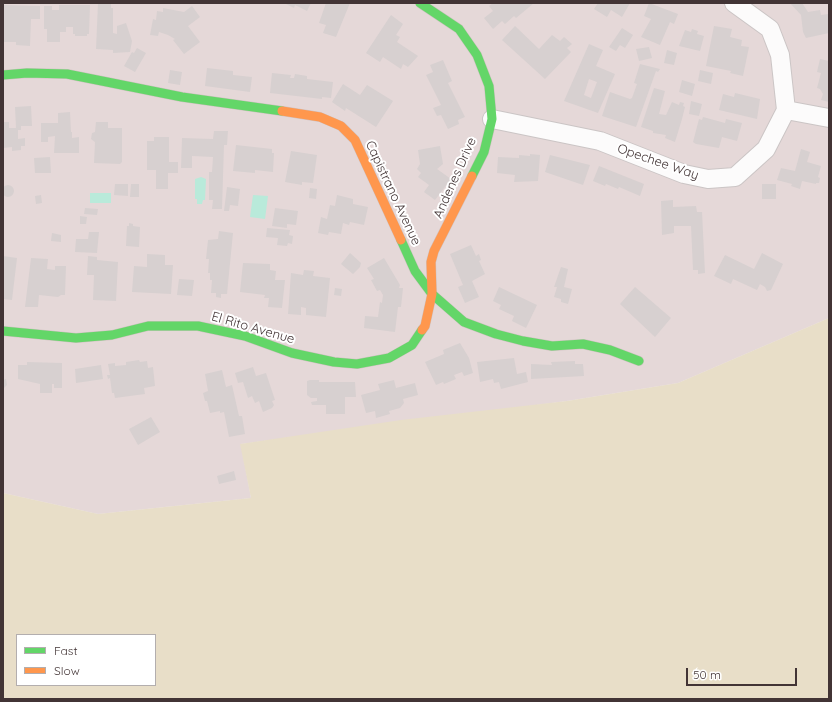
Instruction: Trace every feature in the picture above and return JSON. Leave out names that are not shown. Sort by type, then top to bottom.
[{"type":"street","name":"Andenes Drive","points":[[420,3],[459,29],[477,55],[489,86],[492,119],[484,152],[434,251],[431,262],[432,294]]},
{"type":"street","points":[[734,3],[770,29],[780,55],[786,110],[829,118]]},
{"type":"street","name":"Capistrano Avenue","points":[[3,75],[26,73],[67,74],[182,97],[276,109],[320,117],[341,126],[355,140],[415,271],[432,294],[464,322],[496,334],[552,346],[582,344],[610,350],[638,361]]},
{"type":"street","name":"Opechee Way","points":[[492,119],[600,141],[684,174],[708,179],[722,179],[735,177],[766,150],[786,110]]},
{"type":"street","name":"El Rito Avenue","points":[[3,331],[76,338],[112,335],[148,326],[198,326],[245,336],[299,354],[334,362],[357,364],[389,358],[412,345],[426,326],[432,294]]},
{"type":"shaded area","points":[[3,3],[829,3],[829,318],[678,383],[567,401],[241,444],[251,498],[98,514],[3,493]]},
{"type":"shaded area","points":[[201,177],[206,179],[205,200],[203,200],[202,204],[197,204],[197,199],[195,199],[195,179]]},
{"type":"shaded area","points":[[90,193],[111,193],[111,203],[90,203]]},
{"type":"shaded area","points":[[253,195],[268,196],[265,219],[250,217]]},
{"type":"shaded area","points":[[829,318],[829,699],[3,699],[3,493],[98,514],[251,498],[240,444],[401,420],[567,401],[678,383]]},
{"type":"building","points":[[98,3],[111,4],[111,8],[113,8],[113,33],[117,34],[117,26],[126,23],[132,41],[130,52],[113,53],[113,50],[96,49]]},
{"type":"building","points":[[284,3],[311,3],[307,11],[295,5],[294,8]]},
{"type":"building","points":[[326,3],[350,3],[336,37],[323,33],[326,25],[319,23]]},
{"type":"building","points":[[493,3],[534,3],[516,18],[514,16],[505,24],[502,21],[493,29],[484,18],[493,11],[489,6]]},
{"type":"building","points":[[598,3],[630,3],[622,17],[611,10],[607,17],[594,9]]},
{"type":"building","points":[[649,3],[678,14],[674,24],[670,22],[660,45],[641,37],[651,19],[644,16]]},
{"type":"building","points":[[790,3],[802,3],[808,12],[820,10],[821,15],[829,14],[829,33],[806,38],[803,32],[801,15]]},
{"type":"building","points":[[3,5],[40,6],[40,19],[31,19],[30,46],[16,45],[16,42],[3,42]]},
{"type":"building","points":[[59,5],[90,5],[89,34],[87,34],[87,36],[75,36],[75,34],[73,34],[73,27],[66,27],[66,32],[60,32],[60,42],[47,42],[47,29],[44,29],[44,6],[52,6],[52,10],[59,10]]},
{"type":"building","points":[[192,6],[200,17],[188,26],[200,42],[184,54],[173,40],[175,39],[168,35],[159,32],[158,36],[150,35],[153,19],[156,20],[157,11],[163,12],[163,8],[184,12]]},
{"type":"building","points":[[391,15],[403,24],[396,35],[400,37],[397,42],[418,56],[408,67],[403,64],[401,69],[383,57],[380,62],[366,53]]},
{"type":"building","points":[[515,26],[539,49],[552,35],[560,41],[564,37],[572,44],[567,48],[571,52],[545,79],[502,40]]},
{"type":"building","points":[[714,26],[732,29],[730,37],[742,40],[741,46],[749,47],[743,76],[730,73],[731,71],[706,66]]},
{"type":"building","points":[[622,28],[633,35],[625,48],[620,45],[616,51],[609,47]]},
{"type":"building","points":[[692,29],[698,31],[697,34],[704,36],[700,51],[679,46],[685,30],[691,32]]},
{"type":"building","points":[[589,44],[603,50],[596,66],[615,74],[598,113],[564,101]],"holes":[[[589,79],[597,82],[591,98],[584,95]]]},
{"type":"building","points":[[649,47],[652,58],[639,61],[636,49]]},
{"type":"building","points":[[137,48],[146,53],[135,72],[124,66],[132,52],[134,53]]},
{"type":"building","points":[[667,50],[677,53],[674,65],[664,63]]},
{"type":"building","points":[[820,59],[829,61],[829,102],[821,100],[823,94],[820,89],[817,88],[821,73],[817,72]]},
{"type":"building","points":[[443,60],[452,81],[448,83],[465,117],[458,120],[459,124],[448,129],[441,115],[437,116],[433,108],[441,105],[426,75],[433,72],[430,65]]},
{"type":"building","points":[[640,64],[660,69],[658,72],[656,71],[636,127],[602,116],[610,92],[630,99],[632,98],[637,84],[634,83]]},
{"type":"building","points":[[207,68],[233,71],[233,75],[252,77],[250,92],[205,86]]},
{"type":"building","points":[[170,70],[182,72],[180,85],[168,83]]},
{"type":"building","points":[[700,70],[713,73],[711,84],[698,81]]},
{"type":"building","points":[[272,73],[291,75],[290,78],[294,78],[295,74],[307,76],[307,79],[333,82],[331,98],[322,97],[322,99],[270,93]]},
{"type":"building","points":[[682,80],[695,84],[692,96],[679,92]]},
{"type":"building","points":[[343,84],[360,95],[367,85],[393,101],[376,127],[346,108],[345,111],[332,102]]},
{"type":"building","points":[[654,88],[665,91],[659,114],[666,115],[672,102],[679,105],[680,102],[684,103],[683,106],[685,107],[675,142],[665,138],[666,135],[653,133],[653,131],[641,127]]},
{"type":"building","points":[[735,93],[760,99],[757,119],[719,110],[723,94],[734,97]]},
{"type":"building","points":[[691,101],[702,104],[699,116],[689,114]]},
{"type":"building","points":[[31,106],[32,126],[21,126],[21,130],[18,130],[18,139],[25,138],[25,146],[21,146],[21,150],[12,151],[12,147],[3,148],[3,122],[9,122],[9,128],[16,128],[15,107]]},
{"type":"building","points":[[70,112],[72,138],[79,137],[79,153],[54,153],[55,136],[48,137],[48,142],[41,142],[41,123],[58,123],[58,113]]},
{"type":"building","points":[[703,117],[725,123],[726,119],[742,123],[737,141],[722,137],[719,148],[696,144],[693,142],[699,119],[702,120]]},
{"type":"building","points":[[96,122],[108,122],[108,128],[122,128],[122,162],[120,164],[94,163],[95,142],[91,139],[92,133],[95,132]]},
{"type":"building","points":[[214,131],[228,131],[227,145],[224,145],[222,209],[212,209],[213,200],[209,200],[209,172],[212,172],[213,157],[192,156],[192,168],[181,168],[182,138],[213,139]]},
{"type":"building","points":[[154,137],[169,137],[169,162],[178,162],[178,173],[168,173],[168,189],[156,189],[156,170],[147,170],[147,141],[154,141]]},
{"type":"building","points":[[236,145],[272,149],[272,153],[274,153],[273,172],[255,170],[255,173],[233,171]]},
{"type":"building","points":[[440,146],[443,164],[437,169],[451,179],[435,200],[424,192],[429,185],[418,177],[421,173],[417,169],[420,164],[418,150]]},
{"type":"building","points":[[801,149],[810,152],[807,162],[821,166],[818,177],[820,178],[819,183],[816,184],[802,181],[800,189],[791,186],[792,184],[777,180],[781,168],[795,171]]},
{"type":"building","points":[[291,151],[317,155],[313,183],[302,182],[302,185],[285,182]]},
{"type":"building","points":[[530,154],[540,155],[538,181],[514,182],[515,175],[497,173],[498,157],[519,158],[519,155],[530,156]]},
{"type":"building","points":[[550,155],[590,165],[583,185],[545,172]]},
{"type":"building","points":[[50,157],[51,173],[35,173],[34,158]]},
{"type":"building","points":[[599,166],[644,184],[640,196],[619,187],[618,189],[606,184],[605,186],[593,181]]},
{"type":"building","points":[[115,184],[128,184],[128,196],[114,195]]},
{"type":"building","points":[[131,184],[139,184],[139,197],[130,197]]},
{"type":"building","points":[[762,184],[776,184],[776,199],[762,199]]},
{"type":"building","points":[[6,185],[10,185],[14,191],[10,197],[6,197],[2,193],[2,189]]},
{"type":"building","points":[[227,187],[240,189],[238,206],[230,205],[229,211],[224,211]]},
{"type":"building","points":[[310,188],[317,189],[316,199],[309,198]]},
{"type":"building","points":[[41,195],[42,203],[36,204],[35,196]]},
{"type":"building","points":[[337,195],[353,199],[353,204],[368,207],[364,225],[350,222],[349,225],[343,223],[341,234],[329,232],[328,235],[318,233],[321,217],[327,219],[330,205],[335,206]]},
{"type":"building","points":[[673,200],[673,207],[696,206],[697,212],[702,212],[705,273],[698,274],[698,270],[693,270],[691,226],[674,226],[674,233],[662,235],[661,201]]},
{"type":"building","points":[[85,208],[98,209],[97,215],[84,214]]},
{"type":"building","points":[[275,208],[298,211],[296,225],[287,224],[287,228],[272,226]]},
{"type":"building","points":[[80,216],[87,217],[86,224],[80,224]]},
{"type":"building","points":[[129,223],[133,224],[133,226],[140,227],[139,247],[126,246],[127,226],[129,226]]},
{"type":"building","points":[[267,228],[290,230],[289,235],[293,236],[292,244],[288,243],[287,246],[277,245],[278,238],[266,237]]},
{"type":"building","points":[[219,231],[233,233],[227,294],[221,294],[221,298],[216,297],[216,293],[211,293],[212,280],[210,280],[210,273],[208,273],[209,259],[206,259],[208,240],[218,239]]},
{"type":"building","points":[[89,232],[99,232],[97,253],[75,252],[76,239],[88,239]]},
{"type":"building","points":[[52,233],[61,235],[61,242],[51,241]]},
{"type":"building","points":[[471,245],[476,256],[479,254],[481,260],[479,261],[485,274],[472,281],[479,297],[465,303],[458,287],[463,285],[450,254]]},
{"type":"building","points":[[350,253],[361,263],[360,267],[353,274],[341,264]]},
{"type":"building","points":[[762,253],[783,264],[771,290],[767,291],[765,287],[760,284],[757,290],[733,279],[731,284],[714,276],[725,255],[754,269]]},
{"type":"building","points":[[147,254],[165,255],[165,265],[173,265],[171,294],[132,292],[134,266],[147,267]]},
{"type":"building","points":[[3,256],[17,258],[12,300],[3,299]]},
{"type":"building","points":[[88,256],[97,257],[97,260],[118,262],[116,301],[93,300],[94,275],[87,275]]},
{"type":"building","points":[[31,258],[48,259],[47,269],[55,270],[55,266],[66,266],[65,295],[58,297],[39,295],[38,307],[25,307]]},
{"type":"building","points":[[384,258],[400,285],[399,288],[403,288],[401,307],[398,307],[395,332],[364,328],[365,316],[378,317],[380,302],[382,303],[383,295],[380,290],[377,291],[371,280],[374,279],[367,268]]},
{"type":"building","points":[[243,263],[270,264],[270,270],[276,271],[275,280],[285,280],[282,308],[268,307],[269,298],[264,298],[265,295],[240,292]]},
{"type":"building","points":[[561,267],[568,269],[564,287],[572,289],[568,304],[561,302],[561,299],[554,297],[557,287],[554,287]]},
{"type":"building","points":[[304,270],[314,271],[313,276],[330,278],[326,317],[306,315],[306,308],[301,307],[301,315],[288,314],[291,273],[303,275]]},
{"type":"building","points":[[179,279],[194,280],[192,296],[177,295]]},
{"type":"building","points":[[499,287],[537,305],[526,328],[512,321],[514,316],[499,309],[501,305],[493,301]]},
{"type":"building","points":[[635,287],[671,318],[655,337],[620,304]]},
{"type":"building","points":[[335,288],[342,289],[341,296],[334,295]]},
{"type":"building","points":[[460,343],[469,358],[473,373],[464,376],[462,372],[454,375],[456,379],[444,384],[443,382],[436,385],[425,362],[444,354],[443,350]]},
{"type":"building","points":[[514,358],[517,374],[526,372],[528,382],[501,389],[499,382],[494,383],[493,379],[480,382],[477,362]]},
{"type":"building","points":[[139,360],[140,362],[147,361],[148,368],[153,367],[155,386],[144,388],[145,394],[115,398],[114,393],[112,393],[110,378],[108,379],[107,375],[110,375],[108,364],[115,363],[115,366],[126,365],[126,362]]},
{"type":"building","points":[[575,361],[575,364],[583,364],[584,376],[531,379],[531,364],[552,365],[551,362]]},
{"type":"building","points":[[27,362],[62,363],[62,388],[54,388],[54,384],[52,384],[52,393],[40,393],[40,384],[18,379],[18,365],[27,365]]},
{"type":"building","points":[[101,365],[103,379],[76,383],[75,369]]},
{"type":"building","points":[[253,367],[256,376],[266,373],[275,400],[272,401],[274,405],[272,408],[263,412],[259,401],[255,403],[252,396],[248,398],[243,382],[238,383],[235,373]]},
{"type":"building","points":[[222,370],[226,387],[232,385],[239,416],[242,416],[245,434],[229,437],[224,412],[220,413],[220,411],[210,413],[207,401],[205,401],[203,393],[208,391],[205,374]]},
{"type":"building","points":[[6,379],[7,385],[3,389],[3,380]]},
{"type":"building","points":[[319,380],[319,382],[355,382],[356,397],[345,397],[345,414],[326,414],[326,405],[312,405],[311,402],[317,401],[317,398],[311,398],[307,395],[307,381]]},
{"type":"building","points":[[394,380],[396,388],[415,383],[418,395],[403,399],[404,403],[400,408],[389,411],[390,414],[376,418],[375,411],[366,413],[361,395],[380,390],[378,384]]},
{"type":"building","points":[[151,417],[160,432],[138,445],[129,429]]},
{"type":"building","points":[[234,471],[236,480],[219,484],[217,476]]},
{"type":"traffic: fast","points":[[420,3],[459,29],[477,55],[489,86],[492,119],[484,152],[472,176]]},
{"type":"traffic: fast","points":[[3,75],[27,73],[67,74],[182,97],[282,111]]},
{"type":"traffic: fast","points":[[401,240],[415,271],[432,294],[464,322],[496,334],[523,341],[552,346],[583,344],[610,350],[639,361]]},
{"type":"traffic: fast","points":[[3,331],[76,338],[112,335],[148,326],[198,326],[245,336],[292,353],[334,362],[357,364],[389,358],[412,345],[422,330]]},
{"type":"traffic: slow","points":[[282,111],[320,117],[341,126],[355,140],[401,240]]},
{"type":"traffic: slow","points":[[422,330],[425,326],[432,294],[431,262],[434,251],[472,176]]}]
